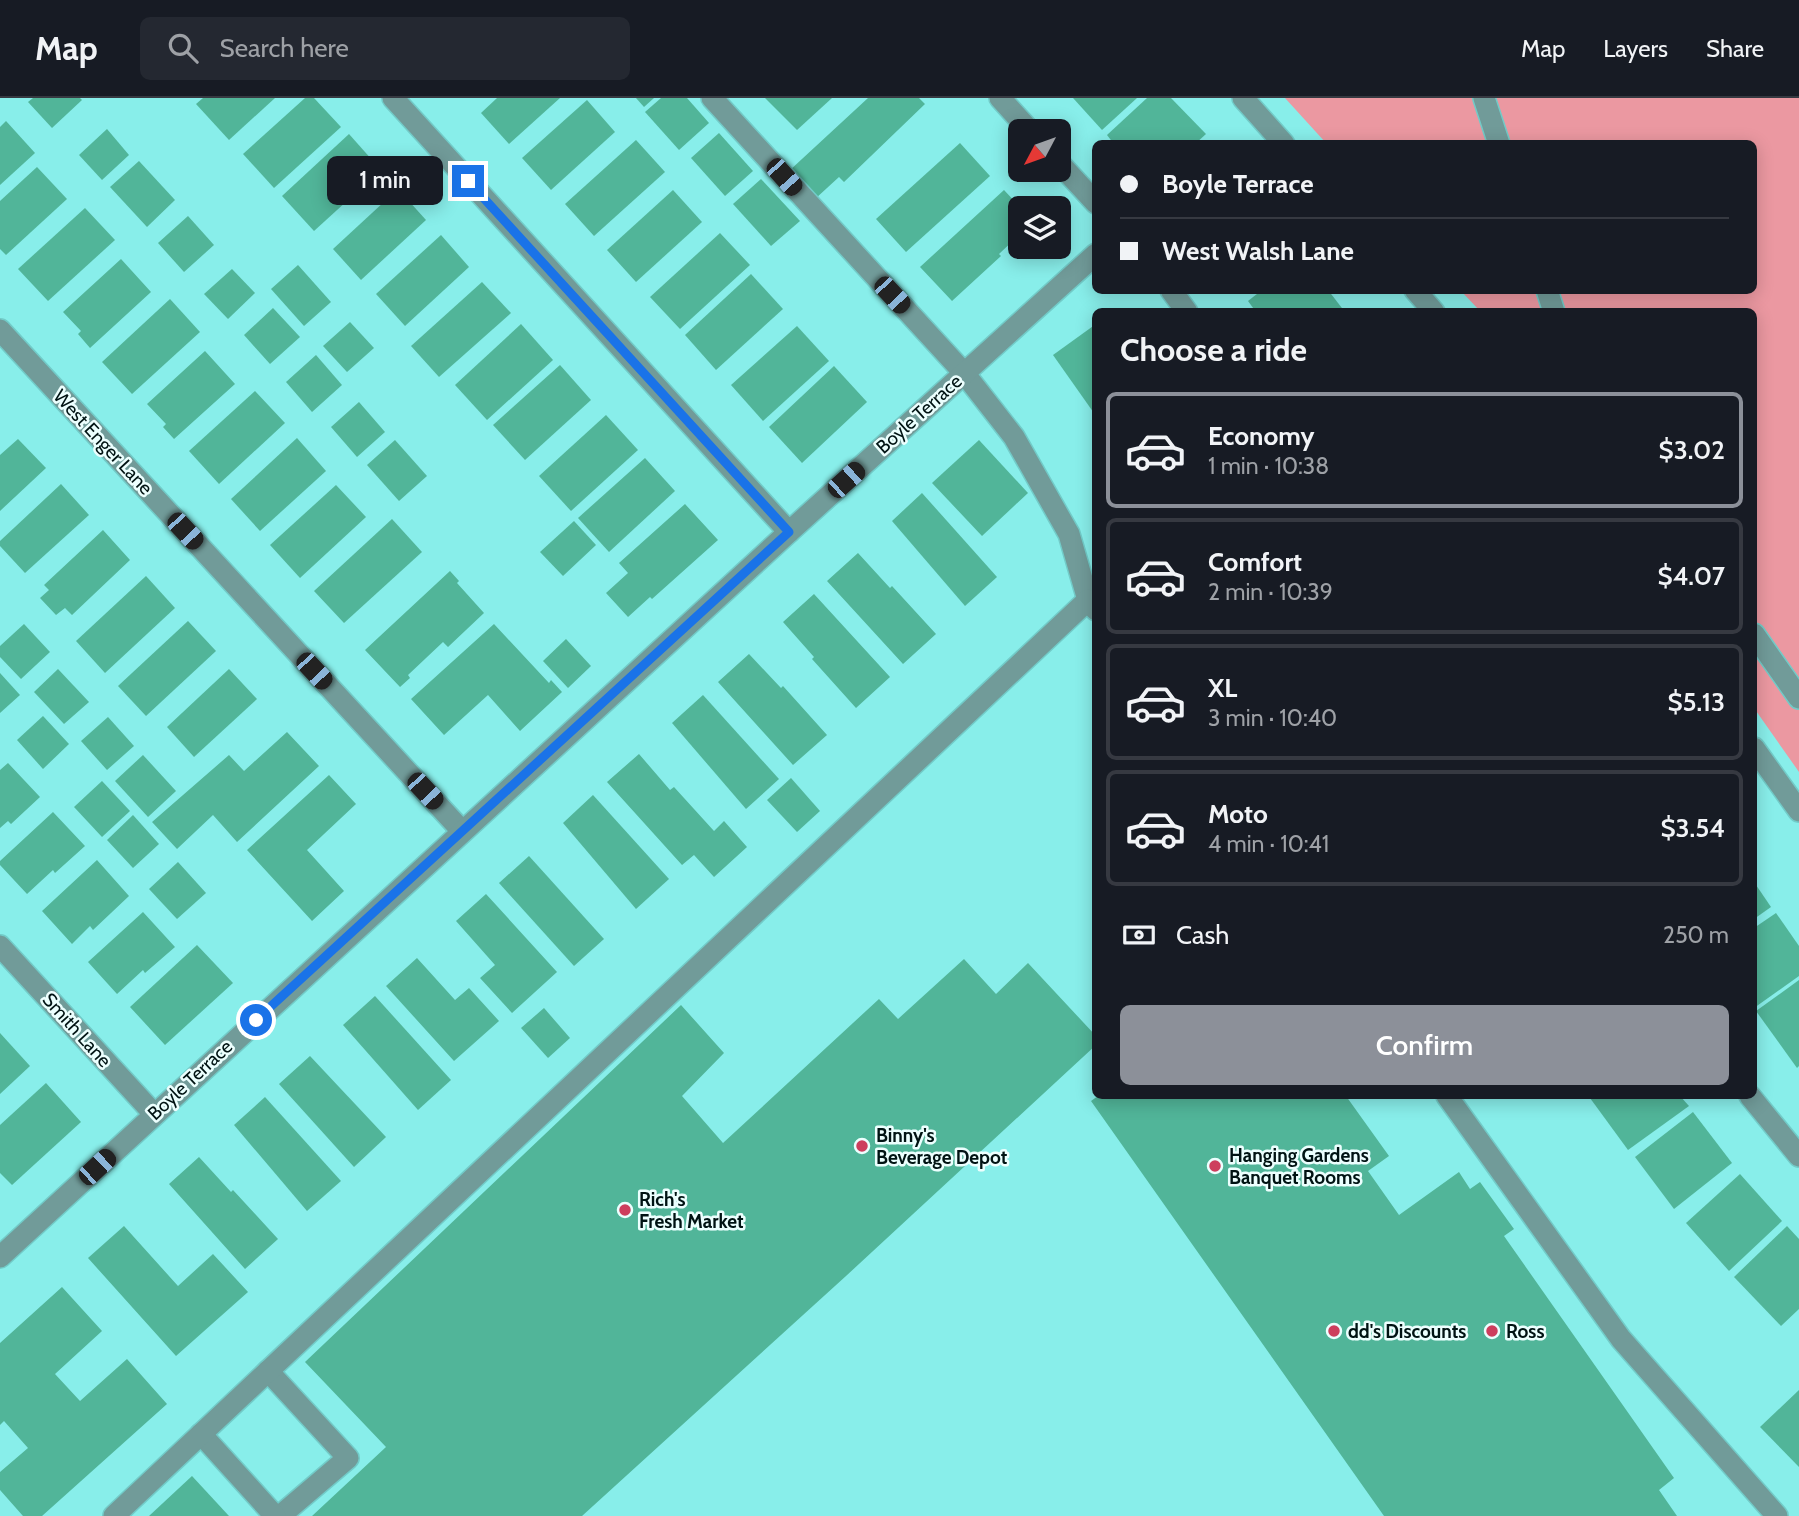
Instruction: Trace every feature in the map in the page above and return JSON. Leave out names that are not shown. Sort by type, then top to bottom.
[{"type":"street","points":[[393,98],[789,532]]},
{"type":"street","points":[[114,1516],[1092,605],[1069,534],[1014,437],[964,373],[712,98]]},
{"type":"street","points":[[1000,98],[1019,119]]},
{"type":"street","points":[[1243,98],[1280,140]]},
{"type":"street","points":[[1484,98],[1498,140]]},
{"type":"street","points":[[1071,176],[1092,199]]},
{"type":"street","name":"Boyle Terrace","points":[[1,1255],[461,831],[1092,258]]},
{"type":"street","points":[[1418,294],[1431,308]]},
{"type":"street","name":"West Enger Lane","points":[[0,330],[461,831]]},
{"type":"street","points":[[1757,638],[1799,698]]},
{"type":"street","points":[[1757,752],[1799,811]]},
{"type":"street","name":"Smith Lane","points":[[0,946],[153,1114]]},
{"type":"street","points":[[1449,1099],[1621,1339],[1777,1516]]},
{"type":"street","points":[[1752,1099],[1799,1156]]},
{"type":"street","points":[[268,1371],[348,1458],[280,1516]]},
{"type":"street","points":[[201,1434],[275,1516]]},
{"type":"shaded area","points":[[1285,98],[1799,98],[1799,772],[1757,712],[1757,308],[1477,308],[1464,294],[1757,294],[1757,140],[1323,140]]},
{"type":"building","points":[[33,98],[82,100],[52,128],[28,102]]},
{"type":"building","points":[[203,98],[275,98],[229,140],[196,104]]},
{"type":"building","points":[[305,98],[314,98],[341,127],[274,188],[243,154]]},
{"type":"building","points":[[497,98],[560,98],[509,144],[481,113]]},
{"type":"building","points":[[636,98],[654,98],[644,107]]},
{"type":"building","points":[[661,98],[687,98],[709,123],[679,150],[645,112]]},
{"type":"building","points":[[765,98],[832,98],[797,130]]},
{"type":"building","points":[[868,98],[919,98],[925,104],[844,182],[839,177],[815,199],[789,171]]},
{"type":"building","points":[[1073,98],[1137,98],[1102,130]]},
{"type":"building","points":[[1147,98],[1171,98],[1206,134],[1199,140],[1111,140],[1107,135]]},
{"type":"building","points":[[587,100],[615,132],[551,190],[522,158]]},
{"type":"building","points":[[6,121],[35,153],[0,185],[0,127]]},
{"type":"building","points":[[107,129],[129,155],[102,180],[79,155]]},
{"type":"building","points":[[719,133],[753,171],[725,196],[691,158]]},
{"type":"building","points":[[349,134],[381,170],[314,231],[282,196]]},
{"type":"building","points":[[636,140],[665,172],[594,236],[565,204]]},
{"type":"building","points":[[960,143],[990,176],[906,252],[876,219]]},
{"type":"building","points":[[139,161],[175,200],[147,227],[110,187]]},
{"type":"building","points":[[37,167],[67,199],[6,255],[0,249],[0,201]]},
{"type":"building","points":[[761,179],[800,221],[771,246],[733,204]]},
{"type":"building","points":[[398,189],[426,220],[361,280],[333,249]]},
{"type":"building","points":[[673,190],[702,222],[636,282],[607,250]]},
{"type":"building","points":[[1004,190],[1010,196],[1008,245],[999,254],[1001,256],[952,301],[920,267]]},
{"type":"building","points":[[85,208],[115,240],[48,301],[18,269]]},
{"type":"building","points":[[188,216],[214,245],[184,272],[158,243]]},
{"type":"building","points":[[720,233],[750,265],[680,329],[650,297]]},
{"type":"building","points":[[441,235],[469,267],[405,326],[376,294]]},
{"type":"building","points":[[121,259],[151,292],[90,348],[78,334],[81,331],[63,312]]},
{"type":"building","points":[[298,265],[331,302],[304,326],[271,289]]},
{"type":"building","points":[[232,269],[255,293],[228,319],[204,294]]},
{"type":"building","points":[[751,274],[783,309],[716,370],[685,335]]},
{"type":"building","points":[[482,282],[511,313],[439,377],[411,346]]},
{"type":"building","points":[[1257,294],[1331,294],[1342,308],[1253,308],[1248,301]]},
{"type":"building","points":[[170,299],[200,332],[132,394],[102,362]]},
{"type":"building","points":[[273,308],[300,337],[270,364],[244,335]]},
{"type":"building","points":[[350,322],[374,348],[347,372],[323,346]]},
{"type":"building","points":[[521,324],[553,360],[487,420],[455,385]]},
{"type":"building","points":[[797,326],[829,361],[763,421],[731,385]]},
{"type":"building","points":[[1092,327],[1092,410],[1053,355]]},
{"type":"building","points":[[205,351],[235,384],[174,439],[163,427],[166,424],[147,404]]},
{"type":"building","points":[[316,355],[342,385],[312,412],[286,382]]},
{"type":"building","points":[[560,365],[591,400],[525,460],[493,425]]},
{"type":"building","points":[[834,366],[867,402],[802,463],[769,427]]},
{"type":"building","points":[[255,391],[285,423],[219,484],[189,451]]},
{"type":"building","points":[[359,402],[385,432],[357,457],[331,427]]},
{"type":"building","points":[[606,415],[638,450],[571,511],[539,476]]},
{"type":"building","points":[[297,438],[326,471],[260,531],[231,499]]},
{"type":"building","points":[[18,439],[46,468],[0,511],[0,455]]},
{"type":"building","points":[[395,440],[427,476],[399,501],[367,465]]},
{"type":"building","points":[[979,440],[1028,493],[982,536],[932,483]]},
{"type":"building","points":[[645,458],[675,491],[609,552],[578,518]]},
{"type":"building","points":[[61,484],[89,515],[25,573],[0,546],[0,541]]},
{"type":"building","points":[[336,485],[366,517],[300,578],[270,545]]},
{"type":"building","points":[[922,493],[997,577],[965,606],[892,521]]},
{"type":"building","points":[[685,504],[718,540],[628,617],[606,593],[628,573],[619,563]]},
{"type":"building","points":[[392,519],[422,552],[344,623],[314,591]]},
{"type":"building","points":[[574,521],[596,545],[563,576],[540,552]]},
{"type":"building","points":[[103,530],[130,560],[72,615],[65,608],[56,615],[40,598],[49,590],[44,585]]},
{"type":"building","points":[[858,553],[936,634],[903,664],[827,581]]},
{"type":"building","points":[[450,571],[459,581],[457,583],[484,613],[448,647],[443,642],[408,675],[410,678],[400,687],[365,650]]},
{"type":"building","points":[[146,576],[175,608],[105,673],[76,641]]},
{"type":"building","points":[[814,594],[890,677],[856,708],[783,622]]},
{"type":"building","points":[[188,621],[216,651],[146,716],[118,686]]},
{"type":"building","points":[[24,624],[50,652],[21,679],[0,657],[0,646]]},
{"type":"building","points":[[494,624],[549,683],[551,680],[562,692],[520,731],[488,695],[444,735],[411,699]]},
{"type":"building","points":[[566,639],[591,666],[568,688],[543,661]]},
{"type":"building","points":[[749,654],[781,688],[783,686],[827,735],[793,765],[718,682]]},
{"type":"building","points":[[58,669],[89,702],[64,724],[34,692]]},
{"type":"building","points":[[229,669],[257,699],[194,757],[167,727]]},
{"type":"building","points":[[0,673],[20,695],[0,713]]},
{"type":"building","points":[[703,695],[779,779],[746,809],[672,723]]},
{"type":"building","points":[[43,716],[69,744],[43,769],[17,740]]},
{"type":"building","points":[[108,717],[134,746],[107,770],[81,741]]},
{"type":"building","points":[[287,732],[319,766],[237,842],[213,815],[177,849],[152,822],[229,755],[244,771]]},
{"type":"building","points":[[639,754],[670,790],[674,787],[714,831],[724,821],[747,847],[714,877],[694,855],[682,865],[607,782]]},
{"type":"building","points":[[143,755],[176,791],[148,817],[115,781]]},
{"type":"building","points":[[8,763],[40,797],[11,824],[8,821],[0,828],[0,770]]},
{"type":"building","points":[[329,775],[356,804],[307,850],[344,891],[312,921],[247,850]]},
{"type":"building","points":[[791,778],[820,811],[797,832],[767,800]]},
{"type":"building","points":[[102,781],[130,811],[102,837],[74,807]]},
{"type":"building","points":[[593,795],[669,879],[636,909],[563,823]]},
{"type":"building","points":[[53,812],[85,846],[27,894],[0,865],[0,861]]},
{"type":"building","points":[[133,815],[159,844],[133,868],[107,840]]},
{"type":"building","points":[[529,856],[604,939],[574,966],[499,883]]},
{"type":"building","points":[[97,860],[129,896],[93,930],[90,926],[72,944],[42,911]]},
{"type":"building","points":[[178,862],[206,893],[177,919],[149,889]]},
{"type":"building","points":[[1757,886],[1771,907],[1757,917]]},
{"type":"building","points":[[486,894],[557,972],[512,1013],[480,978],[495,965],[456,921]]},
{"type":"building","points":[[143,912],[175,947],[145,973],[143,970],[117,994],[88,962]]},
{"type":"building","points":[[1776,913],[1799,946],[1799,976],[1757,1006],[1757,926]]},
{"type":"building","points":[[197,945],[233,983],[165,1045],[130,1007]]},
{"type":"building","points":[[417,958],[455,1000],[469,988],[499,1021],[454,1061],[386,986]]},
{"type":"building","name":"Rich's Fresh Market","points":[[964,959],[996,994],[1028,963],[1092,1032],[1092,1049],[582,1516],[312,1516],[386,1447],[305,1362],[681,1005],[724,1053],[682,1096],[723,1143],[879,999],[898,1019]]},
{"type":"building","points":[[1799,980],[1797,1068],[1757,1012]]},
{"type":"building","points":[[375,996],[451,1080],[418,1110],[343,1025]]},
{"type":"building","points":[[544,1008],[570,1038],[548,1058],[521,1028]]},
{"type":"building","points":[[0,1033],[30,1066],[0,1094]]},
{"type":"building","points":[[310,1056],[386,1137],[354,1167],[279,1084]]},
{"type":"building","points":[[46,1083],[81,1122],[12,1185],[0,1173],[0,1125]]},
{"type":"building","points":[[265,1097],[341,1181],[307,1211],[234,1125]]},
{"type":"building","points":[[1348,1099],[1389,1156],[1368,1171],[1399,1215],[1459,1172],[1470,1189],[1480,1182],[1514,1229],[1504,1236],[1674,1478],[1659,1490],[1677,1516],[1384,1516],[1091,1101]]},
{"type":"building","points":[[1591,1099],[1683,1099],[1689,1106],[1628,1150]]},
{"type":"building","points":[[1693,1112],[1732,1163],[1674,1209],[1635,1157]]},
{"type":"building","points":[[199,1157],[278,1239],[245,1269],[169,1184]]},
{"type":"building","points":[[1740,1174],[1782,1221],[1729,1271],[1686,1223]]},
{"type":"building","points":[[124,1226],[178,1286],[213,1254],[248,1292],[176,1356],[88,1258]]},
{"type":"building","points":[[1787,1226],[1799,1239],[1799,1309],[1781,1326],[1734,1277]]},
{"type":"building","points":[[62,1287],[102,1331],[55,1374],[80,1401],[127,1359],[167,1404],[42,1516],[23,1516],[0,1490],[0,1472],[28,1448],[4,1421],[0,1425],[0,1343]]},
{"type":"building","points":[[1799,1390],[1799,1467],[1760,1427]]},
{"type":"building","points":[[192,1476],[229,1516],[149,1516]]},
{"type":"place","name":"Binny's Beverage Depot","points":[[862,1146]]},
{"type":"place","name":"Hanging Gardens Banquet Rooms","points":[[1215,1166]]},
{"type":"place","name":"Rich's Fresh Market","points":[[625,1210]]},
{"type":"place","name":"dd's Discounts","points":[[1334,1331]]},
{"type":"place","name":"Ross","points":[[1492,1331]]},
{"type":"route","points":[[256,1020],[789,532],[468,181]]}]
